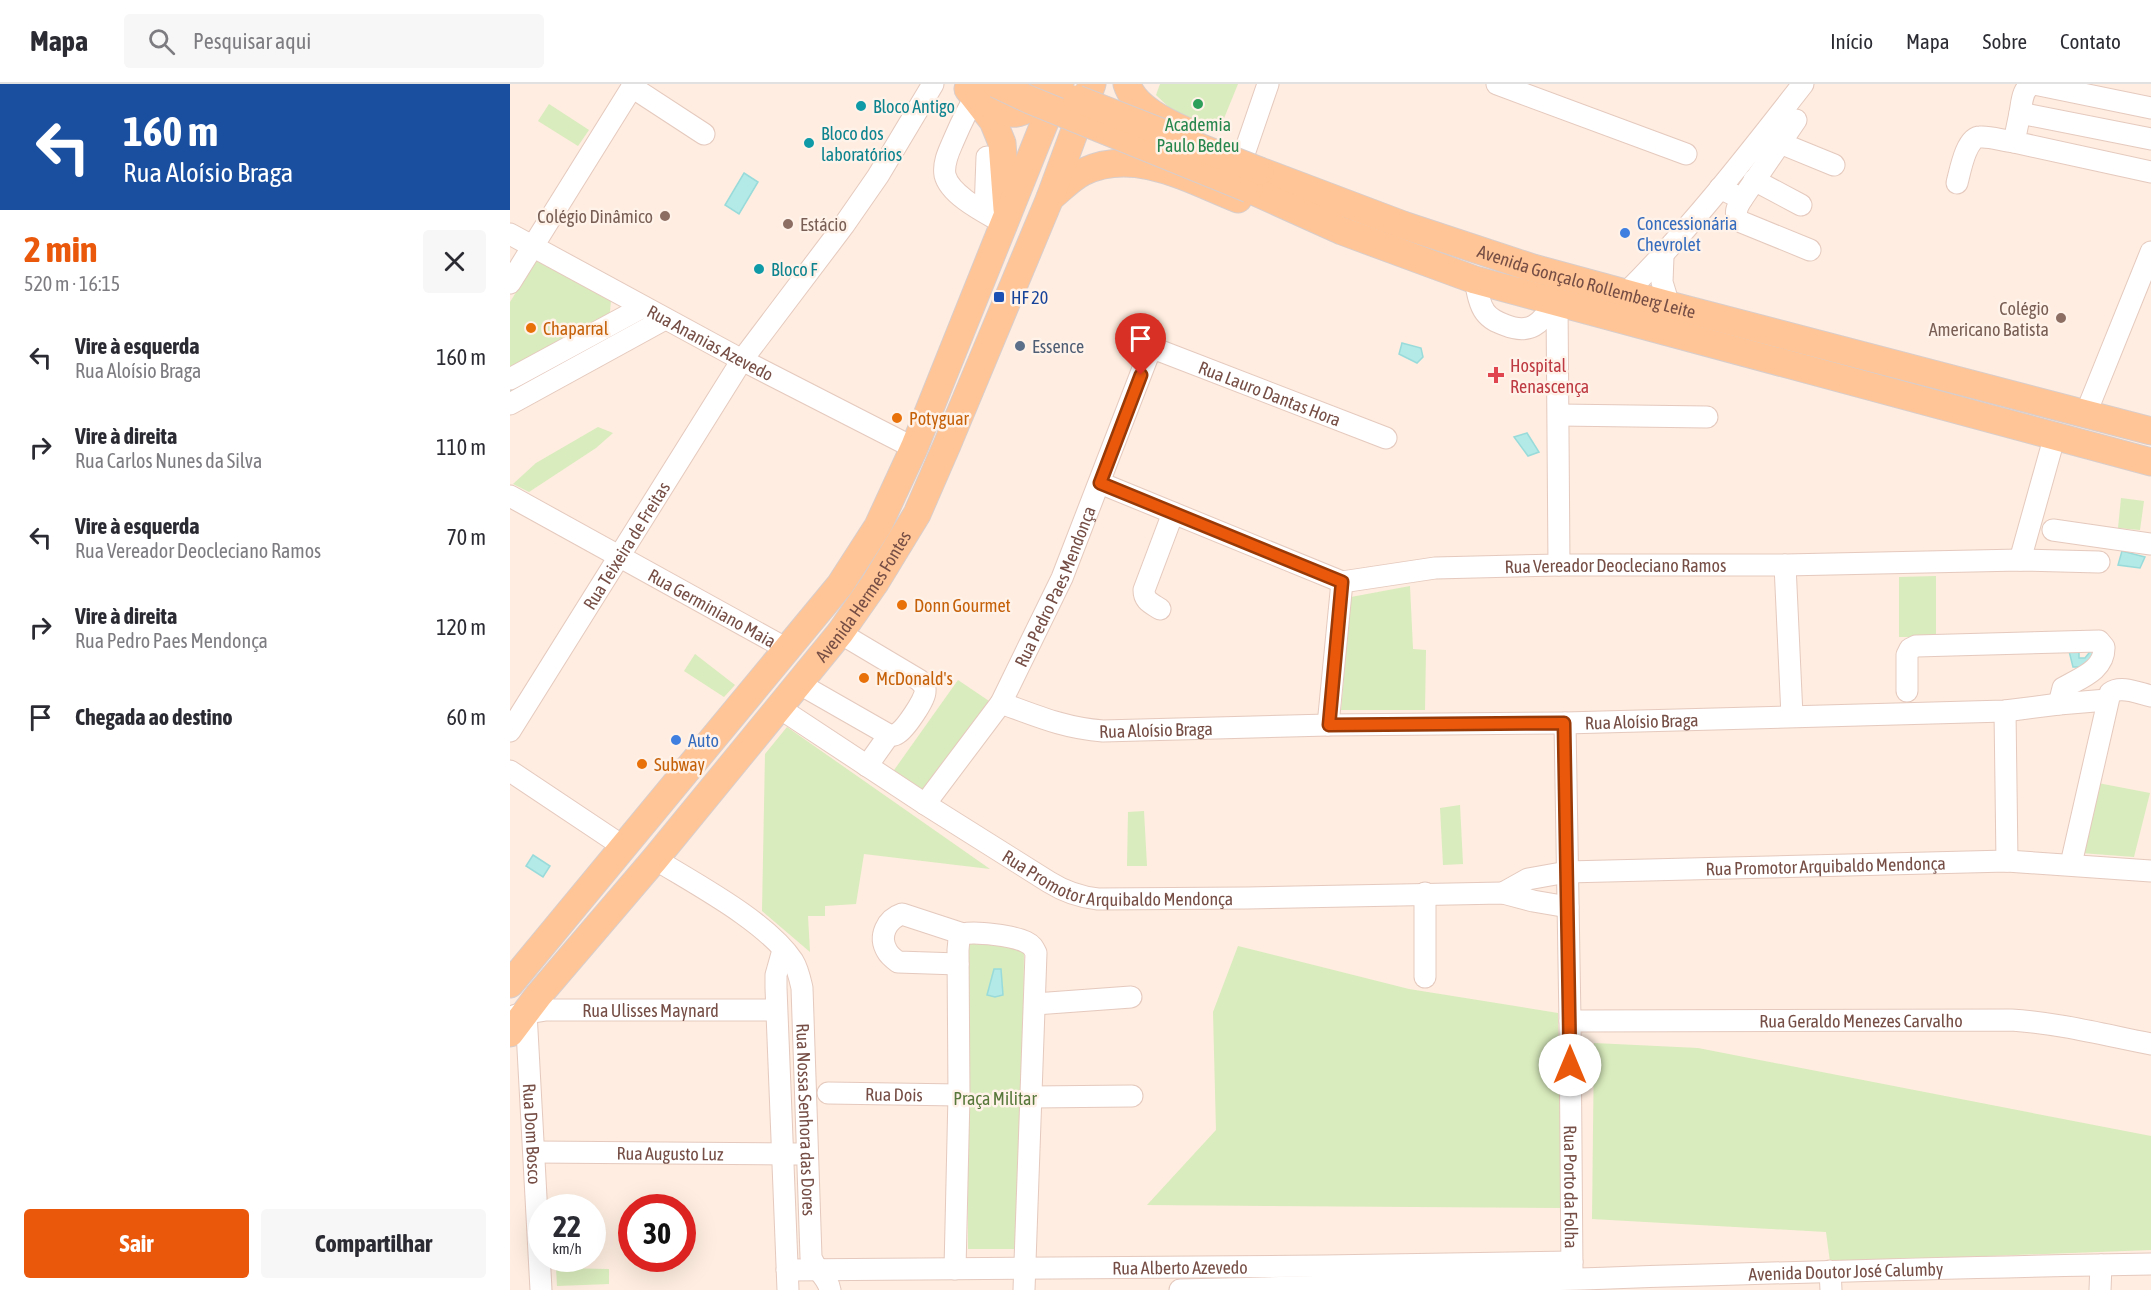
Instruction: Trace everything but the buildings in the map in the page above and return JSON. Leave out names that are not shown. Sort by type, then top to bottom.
[{"type":"main road","name":"Avenida Gonçalo Rollemberg Leite","points":[[1038,84],[1251,172],[1320,193],[1403,225],[1533,268],[2151,430]]},
{"type":"main road","points":[[975,89],[1001,111],[1011,113],[1023,112],[1034,105],[1043,84]]},
{"type":"main road","name":"Avenida Hermes Fontes","points":[[510,984],[840,585],[878,526],[914,448],[999,218],[1060,84]]},
{"type":"main road","name":"Avenida Hermes Fontes","points":[[519,1012],[655,859],[840,633],[875,583],[916,514],[947,445],[1050,198],[1092,84]]},
{"type":"main road","points":[[1095,167],[1089,145],[1094,120],[1104,103],[1128,87],[1149,111],[1251,172]]},
{"type":"main road","points":[[975,89],[1030,100],[1251,172]]},
{"type":"main road","points":[[975,89],[1002,143],[1006,173],[999,218]]},
{"type":"main road","points":[[1050,198],[1072,179],[1095,167],[1131,162],[1143,163],[1289,218],[1342,231]]},
{"type":"main road","name":"Avenida Gonçalo Rollemberg Leite","points":[[1251,172],[1342,231],[1475,280],[2151,462]]},
{"type":"street","name":"Rua Teixeira de Freitas","points":[[510,731],[742,360],[884,166],[933,84]]},
{"type":"street","points":[[1251,172],[1268,84]]},
{"type":"street","points":[[1497,84],[1686,154]]},
{"type":"street","points":[[1626,294],[1663,256],[1803,84]]},
{"type":"street","points":[[2014,142],[2025,90],[2034,84],[2151,108]]},
{"type":"street","points":[[510,283],[626,88],[704,134]]},
{"type":"street","points":[[975,89],[948,154],[945,174],[955,191],[999,218]]},
{"type":"street","points":[[2020,112],[2151,140]]},
{"type":"street","points":[[1796,120],[1742,199],[1736,216],[1739,221],[1810,250]]},
{"type":"street","points":[[1957,183],[1967,148],[1973,139],[1979,136],[2151,172]]},
{"type":"street","points":[[1780,143],[1834,165]]},
{"type":"street","points":[[987,157],[999,218]]},
{"type":"street","points":[[1754,180],[1801,205]]},
{"type":"street","points":[[1720,188],[1742,199]]},
{"type":"street","name":"Rua Ananias Azevedo","points":[[510,234],[742,360],[914,448]]},
{"type":"street","points":[[1663,256],[1662,282],[1668,305]]},
{"type":"street","points":[[2085,412],[2150,256]]},
{"type":"street","points":[[1475,280],[1484,310],[1494,320],[1514,328],[1532,328],[1545,318],[1556,303]]},
{"type":"street","points":[[1556,303],[1559,565]]},
{"type":"street","points":[[510,379],[643,307]]},
{"type":"street","points":[[510,404],[665,319]]},
{"type":"street","name":"Rua Lauro Dantas Hora","points":[[1152,351],[1158,350],[1386,438]]},
{"type":"street","name":"Rua Pedro Paes Mendonça","points":[[925,804],[1001,703],[1062,578],[1149,353],[1152,351]]},
{"type":"street","points":[[1559,415],[1707,417]]},
{"type":"street","points":[[2020,560],[2055,435]]},
{"type":"street","points":[[1100,483],[1342,582],[1329,725]]},
{"type":"street","name":"Rua Germiniano Maia","points":[[510,496],[787,649]]},
{"type":"street","points":[[1160,609],[1147,601],[1144,597],[1144,590],[1173,513]]},
{"type":"street","points":[[2053,530],[2151,544]]},
{"type":"street","name":"Rua Vereador Deocleciano Ramos","points":[[1342,582],[1434,568],[2020,560],[2099,562]]},
{"type":"street","points":[[1785,565],[1792,716]]},
{"type":"street","points":[[798,683],[889,735],[895,735],[901,731],[923,699],[926,692],[924,686],[919,680],[840,633]]},
{"type":"street","points":[[1907,691],[1908,655],[1910,649],[1916,646],[2099,640],[2104,647],[2102,661],[2096,668],[2063,687],[2059,704]]},
{"type":"street","name":"Rua Aloísio Braga","points":[[1001,703],[1056,724],[1076,729],[1164,730],[1329,725],[1564,723],[2005,711],[2108,697],[2115,689],[2151,696]]},
{"type":"street","points":[[2071,864],[2108,697]]},
{"type":"street","name":"Rua Promotor Arquibaldo Mendonça","points":[[778,707],[925,804],[1057,887],[1081,897],[1098,899],[1247,898],[1503,893],[1568,907]]},
{"type":"street","points":[[2005,711],[2007,861]]},
{"type":"street","name":"Rua Porto da Folha","points":[[1564,723],[1572,1277]]},
{"type":"street","points":[[867,766],[889,735]]},
{"type":"street","points":[[510,771],[624,847]]},
{"type":"street","name":"Rua Nossa Senhora das Dores","points":[[655,859],[747,917],[793,961],[802,988],[810,1248],[813,1264],[829,1283],[831,1290]]},
{"type":"street","name":"Rua Promotor Arquibaldo Mendonça","points":[[1503,893],[1528,879],[1567,872],[2007,861],[2151,871]]},
{"type":"street","points":[[1425,893],[1425,977]]},
{"type":"street","points":[[958,964],[898,962],[886,951],[883,937],[887,924],[894,917],[902,914],[963,934],[972,932],[1021,940],[1033,946],[1036,953],[1024,1290]]},
{"type":"street","points":[[955,1269],[959,1095],[958,964],[959,939],[963,934]]},
{"type":"street","name":"Rua Nossa Senhora das Dores","points":[[783,950],[776,975],[776,1010],[787,1280]]},
{"type":"street","points":[[1035,1004],[1131,997]]},
{"type":"street","name":"Rua Ulisses Maynard","points":[[519,1012],[776,1010]]},
{"type":"street","name":"Rua Dom Bosco","points":[[519,1012],[534,1152],[541,1290]]},
{"type":"street","name":"Rua Geraldo Menezes Carvalho","points":[[1570,1021],[2011,1020],[2046,1023],[2151,1044]]},
{"type":"street","name":"Rua Dois","points":[[828,1093],[959,1095]]},
{"type":"street","points":[[1032,1097],[1132,1096]]},
{"type":"street","name":"Rua Augusto Luz","points":[[534,1152],[807,1154]]},
{"type":"street","name":"Rua Alberto Azevedo","points":[[787,1280],[817,1269],[955,1269],[1026,1260],[1324,1277],[1533,1272]]},
{"type":"street","name":"Avenida Doutor José Calumby","points":[[1533,1272],[1572,1277],[1831,1280],[2151,1264]]},
{"type":"street","points":[[2100,1290],[2101,1265]]},
{"type":"street","points":[[1179,1290],[1324,1277]]},
{"type":"green space","name":"Academia Paulo Bedeu","points":[[1160,84],[1238,84],[1218,133],[1175,113],[1156,95]]},
{"type":"green space","points":[[549,104],[589,130],[578,146],[538,121]]},
{"type":"green space","points":[[536,260],[611,301],[609,321],[510,368],[510,302]]},
{"type":"green space","points":[[598,427],[613,433],[596,448],[529,492],[513,484],[536,463]]},
{"type":"green space","points":[[2121,498],[2144,501],[2140,530],[2118,528]]},
{"type":"green space","points":[[1936,576],[1936,637],[1899,637],[1899,577]]},
{"type":"green space","points":[[1410,586],[1413,649],[1426,650],[1425,710],[1341,710],[1351,597]]},
{"type":"green space","points":[[695,654],[735,685],[724,697],[684,671]]},
{"type":"green space","points":[[958,680],[992,703],[925,792],[892,773]]},
{"type":"green space","points":[[787,727],[990,869],[864,854],[856,904],[825,906],[825,916],[808,916],[810,952],[762,911],[765,754]]},
{"type":"green space","points":[[2098,783],[2150,793],[2134,857],[2081,853]]},
{"type":"green space","points":[[1460,805],[1463,864],[1443,865],[1440,808]]},
{"type":"green space","points":[[1144,811],[1147,866],[1127,866],[1128,812]]},
{"type":"green space","name":"Praça Militar","points":[[968,939],[1024,947],[1022,1249],[968,1249]]},
{"type":"green space","points":[[1238,946],[1409,989],[1558,1013],[1562,1208],[1147,1205],[1216,1130],[1213,1012]]},
{"type":"green space","points":[[1594,1043],[1698,1048],[2151,1136],[2151,1250],[1830,1262],[1826,1232],[1592,1219]]},
{"type":"green space","points":[[606,1269],[609,1269],[609,1284],[557,1286],[556,1272],[606,1272]]},
{"type":"water","points":[[744,173],[758,182],[739,214],[725,205]]},
{"type":"water","points":[[1402,343],[1421,348],[1423,357],[1417,363],[1399,354]]},
{"type":"water","points":[[1527,433],[1539,452],[1528,456],[1514,437]]},
{"type":"water","points":[[2122,551],[2145,557],[2140,568],[2118,565]]},
{"type":"water","points":[[2090,647],[2100,647],[2089,667],[2073,667],[2069,651],[2079,651],[2079,658],[2085,658]]},
{"type":"water","points":[[533,855],[550,866],[543,877],[526,866]]},
{"type":"water","points":[[994,969],[1001,969],[1003,995],[995,997],[987,995]]},
{"type":"waterway","points":[[510,391],[548,372]]},
{"type":"place","name":"Academia Paulo Bedeu","points":[[1198,104]]},
{"type":"place","name":"Bloco Antigo","points":[[861,106]]},
{"type":"place","name":"Bloco dos laboratórios","points":[[809,143]]},
{"type":"place","name":"Colégio Dinâmico","points":[[665,216]]},
{"type":"place","name":"Estácio","points":[[788,224]]},
{"type":"place","name":"Concessionária Chevrolet","points":[[1625,233]]},
{"type":"place","name":"Bloco F","points":[[759,269]]},
{"type":"place","name":"HF 20","points":[[999,297]]},
{"type":"place","name":"Colégio Americano Batista","points":[[2061,318]]},
{"type":"place","name":"Chaparral","points":[[531,328]]},
{"type":"place","name":"Essence","points":[[1020,346]]},
{"type":"place","name":"Hospital Renascença","points":[[1496,375]]},
{"type":"place","name":"Potyguar","points":[[897,418]]},
{"type":"place","name":"Donn Gourmet","points":[[902,605]]},
{"type":"place","name":"McDonald's","points":[[864,678]]},
{"type":"place","name":"Auto","points":[[676,740]]},
{"type":"place","name":"Subway","points":[[642,764]]},
{"type":"route","points":[[1141,375],[1100,483],[1342,582],[1329,725],[1564,723],[1570,1065]]}]
